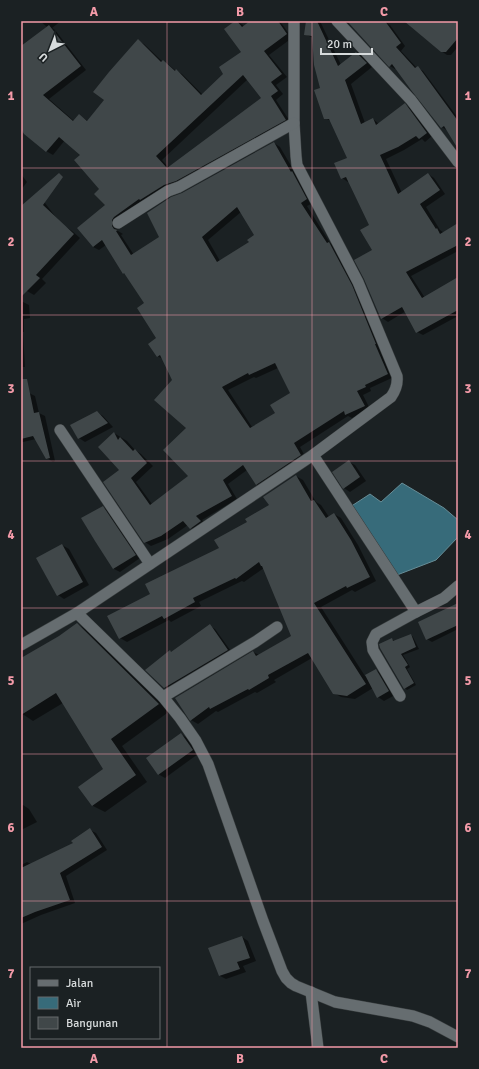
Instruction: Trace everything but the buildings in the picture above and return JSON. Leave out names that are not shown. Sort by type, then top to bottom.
[{"type":"street","points":[[21,646],[77,612],[313,455],[394,393],[397,386],[397,376],[358,282],[297,165],[294,124],[294,21]]},
{"type":"street","points":[[337,21],[411,100],[458,162]]},
{"type":"street","points":[[118,223],[168,191],[179,188],[294,124]]},
{"type":"street","points":[[60,430],[150,564]]},
{"type":"street","points":[[313,455],[416,612]]},
{"type":"street","points":[[400,696],[372,650],[372,642],[376,634],[444,598],[458,586]]},
{"type":"street","points":[[77,612],[163,697],[196,741],[208,764],[263,921],[286,978],[296,986],[335,1002],[413,1016],[430,1022],[458,1037]]},
{"type":"street","points":[[163,697],[255,642],[277,626]]},
{"type":"street","points":[[311,992],[318,1048]]},
{"type":"water","points":[[402,483],[444,508],[458,520],[458,537],[436,560],[397,575],[350,507],[370,494],[381,502]]}]
